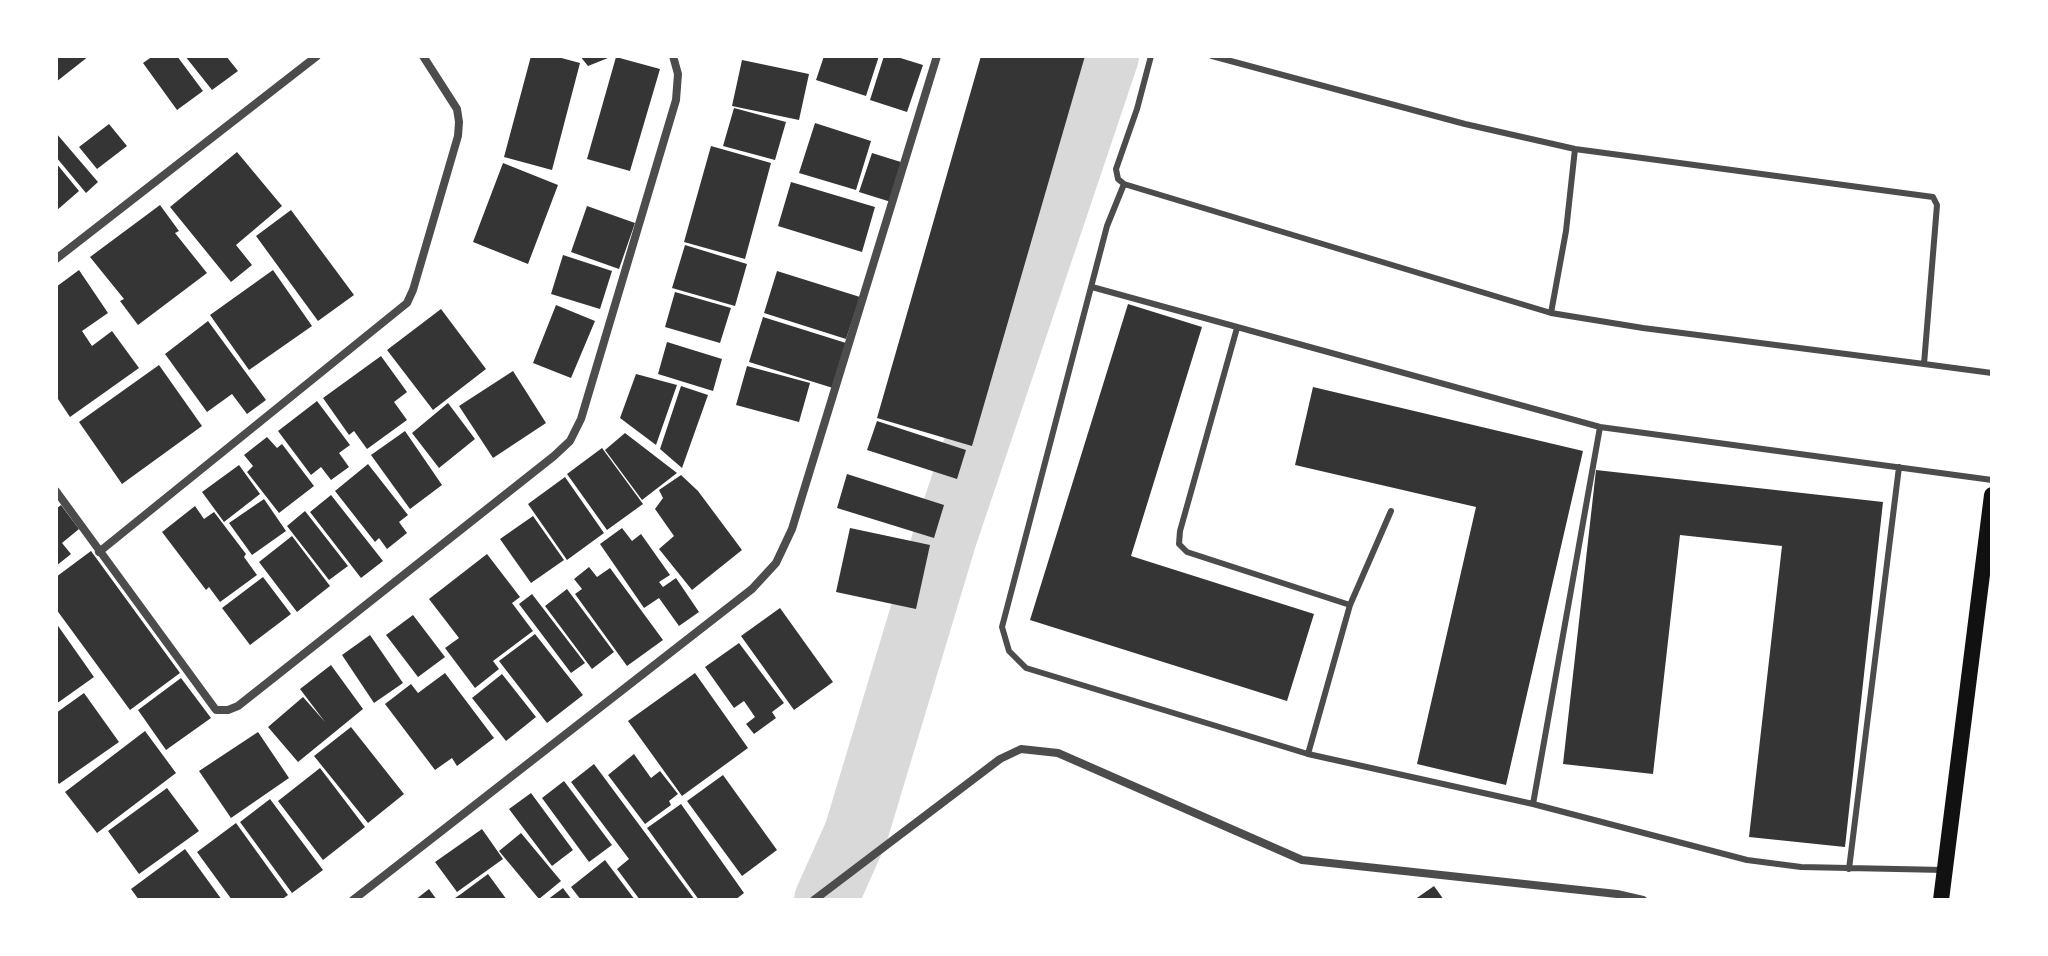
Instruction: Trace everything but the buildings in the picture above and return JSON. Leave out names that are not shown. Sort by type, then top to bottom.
[{"type":"main road","points":[[1941,900],[1987,581],[1992,495]]},
{"type":"street","points":[[56,259],[317,56]]},
{"type":"street","points":[[99,552],[407,303],[454,150],[459,122],[457,109],[423,56]]},
{"type":"street","points":[[56,491],[216,710],[238,706],[570,441],[581,419],[676,100],[678,74],[673,56]]},
{"type":"street","points":[[353,900],[752,589],[776,563],[792,529],[937,56]]},
{"type":"street","points":[[814,900],[1000,759],[1021,749],[1058,753],[1302,860],[1643,900]]},
{"type":"lane","points":[[1151,56],[1116,169],[1118,179],[1124,184],[1551,313],[1643,328],[1992,373]]},
{"type":"lane","points":[[1212,56],[1465,124],[1575,149],[1933,197],[1937,205],[1924,364]]},
{"type":"lane","points":[[1551,313],[1566,231],[1575,149]]},
{"type":"lane","points":[[1124,184],[1107,226],[1002,627],[1009,651],[1026,668],[1308,754],[1533,804],[1747,860],[1849,869],[1945,870]]},
{"type":"lane","points":[[1092,287],[1600,427],[1992,480]]},
{"type":"lane","points":[[1237,328],[1180,531],[1179,544],[1187,552],[1350,605]]},
{"type":"lane","points":[[1533,804],[1600,427]]},
{"type":"lane","points":[[1849,869],[1899,467]]},
{"type":"lane","points":[[1308,754],[1350,605],[1391,511]]},
{"type":"waterway","points":[[826,900],[856,833],[945,537],[1107,56]]}]
